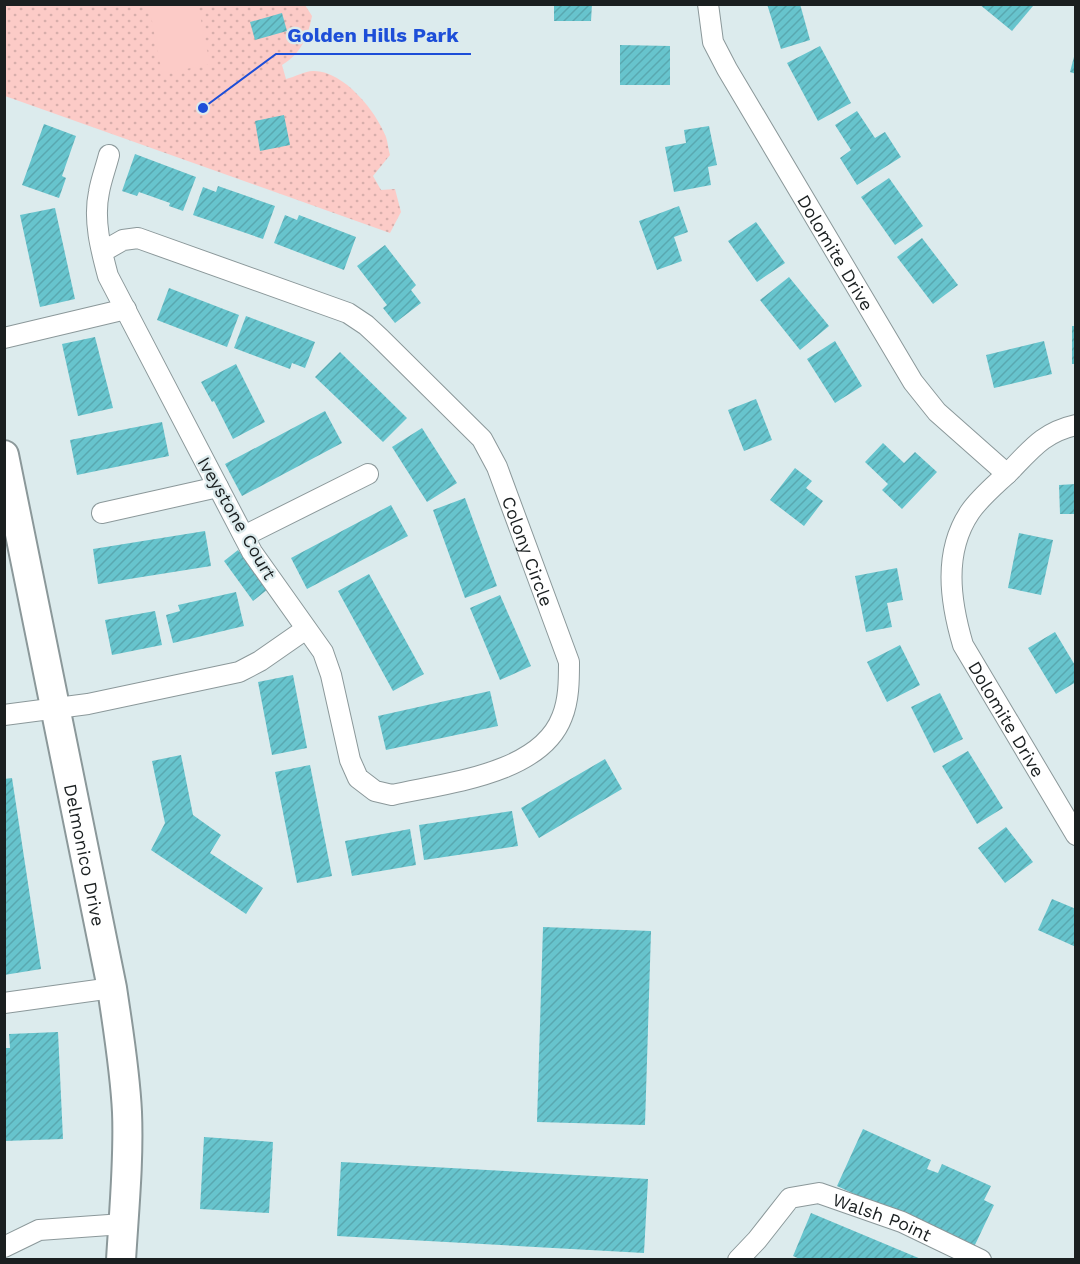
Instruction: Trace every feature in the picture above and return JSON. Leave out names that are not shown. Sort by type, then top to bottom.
[{"type":"street","name":"Dolomite Drive","points":[[708,4],[713,42],[726,69],[913,382],[937,412],[1007,474]]},
{"type":"street","name":"Iveystone Court","points":[[109,155],[99,193],[97,216],[108,276],[252,552],[306,629]]},
{"type":"street","name":"Colony Circle","points":[[102,252],[123,240],[138,238],[348,313],[366,325],[482,439],[497,467],[569,662],[568,689],[562,717],[551,737],[531,754],[503,770],[392,795],[375,791],[358,778],[350,760],[331,675],[323,652],[306,629]]},
{"type":"street","points":[[4,338],[126,309]]},
{"type":"street","name":"Dolomite Drive","points":[[1076,425],[1062,428],[1043,438],[972,510],[960,528],[953,552],[951,582],[954,615],[963,645],[1076,835]]},
{"type":"street","name":"Delmonico Drive","points":[[4,455],[112,988],[121,1044],[127,1112],[121,1260]]},
{"type":"street","points":[[244,536],[368,474]]},
{"type":"street","points":[[102,513],[218,487]]},
{"type":"street","points":[[4,715],[88,704],[239,672],[260,661],[306,629]]},
{"type":"street","points":[[4,1003],[112,988]]},
{"type":"street","name":"Walsh Point","points":[[738,1260],[758,1240],[790,1198],[819,1193],[902,1222],[981,1260]]},
{"type":"street","points":[[4,1247],[39,1230],[123,1224]]},
{"type":"shaded area","points":[[5,5],[305,5],[312,16],[306,37],[299,50],[282,65],[286,79],[310,71],[324,72],[347,85],[375,116],[386,137],[390,155],[373,176],[381,190],[395,189],[401,212],[390,233],[5,96]]},
{"type":"shaded area","points":[[149,5],[198,5],[210,64],[162,74]]},
{"type":"building","points":[[554,4],[592,4],[591,21],[554,21]]},
{"type":"building","points":[[767,4],[800,4],[810,40],[781,49]]},
{"type":"building","points":[[979,4],[1031,4],[1033,6],[1012,31]]},
{"type":"building","points":[[282,13],[287,31],[255,40],[250,22]]},
{"type":"building","points":[[620,45],[670,46],[670,85],[620,85]]},
{"type":"building","points":[[820,46],[851,103],[818,121],[787,63]]},
{"type":"building","points":[[1076,53],[1076,74],[1070,72]]},
{"type":"building","points":[[857,111],[875,138],[885,132],[901,157],[857,185],[840,158],[851,150],[835,125]]},
{"type":"building","points":[[284,115],[290,145],[260,151],[255,121]]},
{"type":"building","points":[[44,124],[76,136],[62,176],[66,178],[59,198],[22,185]]},
{"type":"building","points":[[709,126],[717,165],[708,167],[711,185],[674,192],[665,147],[686,143],[684,130]]},
{"type":"building","points":[[135,154],[196,177],[183,211],[169,206],[170,203],[139,192],[137,196],[122,191]]},
{"type":"building","points":[[889,178],[923,226],[895,245],[861,197]]},
{"type":"building","points":[[218,186],[275,206],[263,239],[193,215],[203,187],[216,192]]},
{"type":"building","points":[[679,206],[688,232],[674,237],[682,261],[657,270],[639,221]]},
{"type":"building","points":[[55,208],[75,299],[40,307],[20,215]]},
{"type":"building","points":[[285,215],[297,220],[299,215],[356,237],[344,270],[274,243]]},
{"type":"building","points":[[756,222],[785,263],[757,282],[728,241]]},
{"type":"building","points":[[922,238],[958,285],[933,304],[897,257]]},
{"type":"building","points":[[385,245],[416,285],[411,290],[421,303],[395,323],[383,308],[387,305],[357,266]]},
{"type":"building","points":[[789,277],[829,326],[800,350],[760,300]]},
{"type":"building","points":[[169,288],[239,315],[227,347],[157,320]]},
{"type":"building","points":[[246,316],[315,342],[305,368],[292,363],[290,369],[234,348]]},
{"type":"building","points":[[1072,326],[1076,326],[1076,364],[1072,364]]},
{"type":"building","points":[[95,337],[113,408],[78,416],[62,344]]},
{"type":"building","points":[[835,341],[862,386],[835,403],[807,359]]},
{"type":"building","points":[[1044,341],[1052,374],[994,388],[986,355]]},
{"type":"building","points":[[340,352],[407,418],[383,442],[315,377]]},
{"type":"building","points":[[236,364],[265,422],[233,439],[214,401],[212,402],[201,382]]},
{"type":"building","points":[[756,399],[772,440],[744,451],[728,410]]},
{"type":"building","points":[[325,411],[342,443],[242,496],[225,464]]},
{"type":"building","points":[[162,422],[169,456],[77,475],[70,440]]},
{"type":"building","points":[[422,428],[457,483],[427,502],[392,447]]},
{"type":"building","points":[[883,443],[904,463],[915,452],[937,472],[902,509],[882,490],[888,484],[865,462]]},
{"type":"building","points":[[795,468],[812,481],[806,488],[823,501],[804,526],[770,500]]},
{"type":"building","points":[[1076,484],[1076,514],[1060,514],[1059,485]]},
{"type":"building","points":[[465,498],[497,586],[465,598],[433,510]]},
{"type":"building","points":[[391,505],[408,536],[307,589],[291,558]]},
{"type":"building","points":[[205,531],[211,566],[98,584],[93,549]]},
{"type":"building","points":[[1019,533],[1053,540],[1041,595],[1008,588]]},
{"type":"building","points":[[238,550],[268,589],[253,601],[224,561]]},
{"type":"building","points":[[897,568],[903,600],[887,603],[892,627],[866,632],[855,576]]},
{"type":"building","points":[[369,574],[424,674],[393,691],[338,591]]},
{"type":"building","points":[[236,592],[244,626],[173,643],[166,615],[180,611],[178,605]]},
{"type":"building","points":[[500,595],[531,666],[500,680],[470,608]]},
{"type":"building","points":[[155,611],[162,645],[112,655],[105,620]]},
{"type":"building","points":[[1055,632],[1076,667],[1076,682],[1056,694],[1028,648]]},
{"type":"building","points":[[900,645],[920,685],[887,702],[867,662]]},
{"type":"building","points":[[293,675],[307,748],[272,755],[258,682]]},
{"type":"building","points":[[490,691],[498,726],[386,750],[378,716]]},
{"type":"building","points":[[940,693],[963,739],[934,753],[911,707]]},
{"type":"building","points":[[968,751],[1003,808],[977,824],[942,766]]},
{"type":"building","points":[[181,755],[193,815],[221,835],[210,853],[263,888],[246,914],[151,850],[165,823],[152,761]]},
{"type":"building","points":[[605,759],[622,789],[539,838],[521,808]]},
{"type":"building","points":[[310,765],[332,876],[297,883],[275,772]]},
{"type":"building","points":[[12,778],[41,969],[4,975],[4,779]]},
{"type":"building","points":[[512,811],[518,846],[424,860],[419,825]]},
{"type":"building","points":[[1006,827],[1033,862],[1005,883],[978,848]]},
{"type":"building","points":[[410,829],[416,865],[352,876],[345,841]]},
{"type":"building","points":[[1052,899],[1076,909],[1076,947],[1038,930]]},
{"type":"building","points":[[543,927],[651,931],[645,1125],[537,1122]]},
{"type":"building","points":[[58,1032],[63,1139],[4,1141],[4,1048],[10,1048],[9,1034]]},
{"type":"building","points":[[863,1129],[931,1160],[927,1169],[938,1173],[942,1164],[991,1186],[984,1200],[994,1205],[973,1249],[837,1186]]},
{"type":"building","points":[[204,1137],[273,1142],[269,1213],[200,1209]]},
{"type":"building","points":[[341,1162],[648,1179],[644,1253],[337,1236]]},
{"type":"building","points":[[811,1213],[921,1260],[802,1260],[793,1256]]},
{"type":"place","name":"Golden Hills Park","points":[[203,108]]}]
